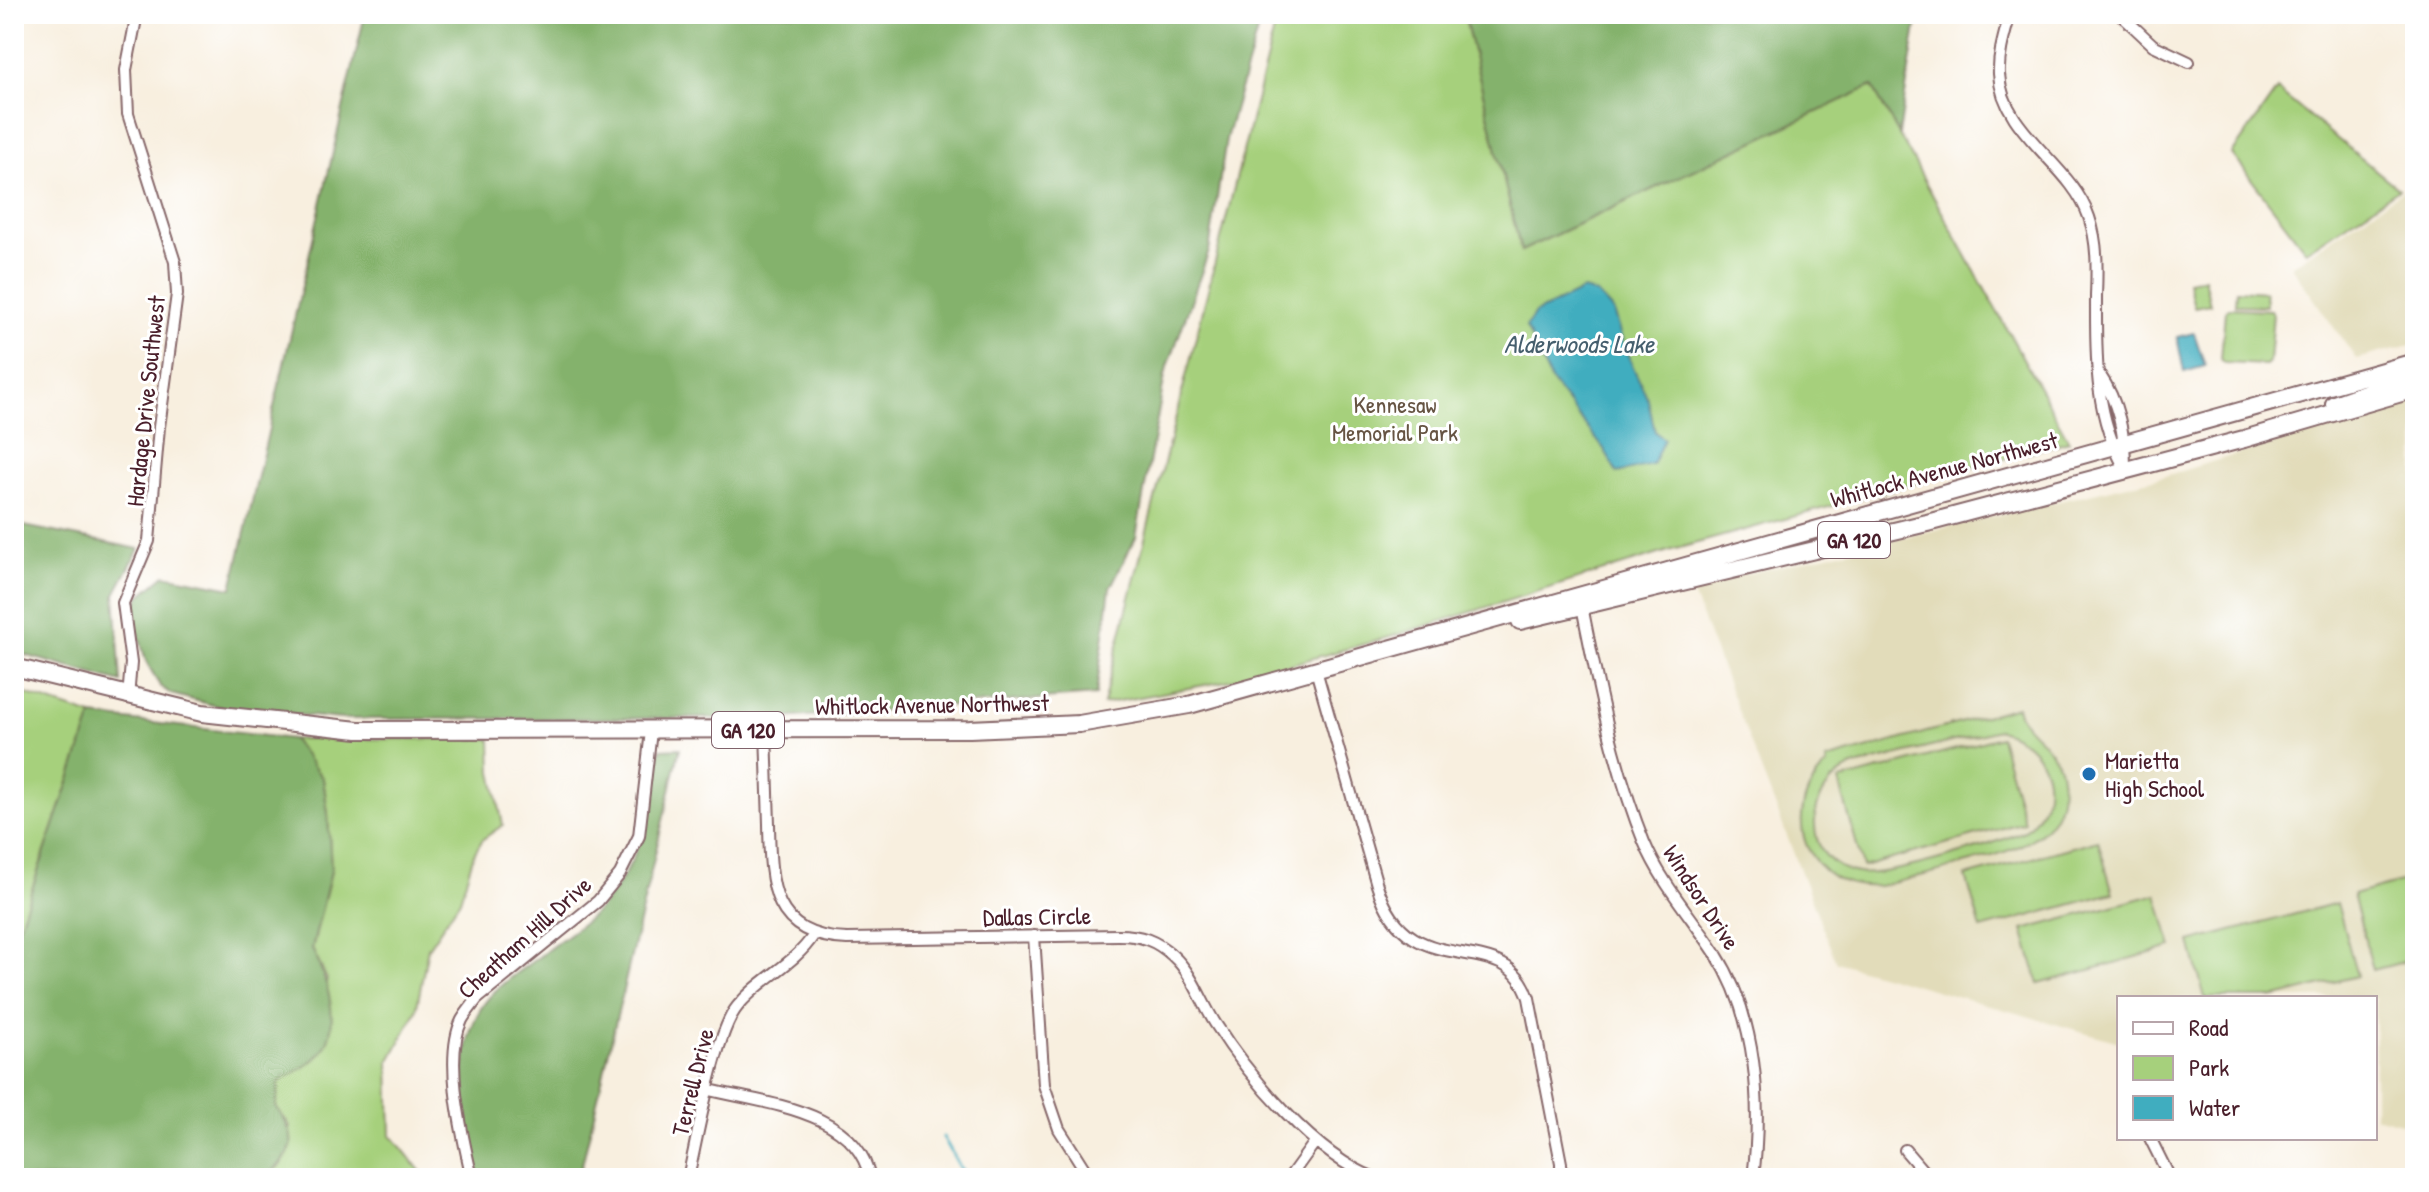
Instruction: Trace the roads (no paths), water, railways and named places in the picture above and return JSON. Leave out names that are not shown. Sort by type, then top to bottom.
[{"type":"highway","name":"Whitlock Avenue Northwest","points":[[128,698],[234,718],[358,730],[970,729],[1079,724],[1189,705],[1581,600],[2415,362]]},
{"type":"highway","points":[[2305,421],[2359,392],[2415,375]]},
{"type":"highway","name":"Whitlock Avenue Northwest","points":[[1581,600],[1927,523],[2412,391]]},
{"type":"highway","name":"GA 120","points":[[14,667],[128,698]]},
{"type":"street","name":"Hardage Drive Southwest","points":[[128,698],[131,663],[123,603],[149,541],[160,416],[177,297],[175,262],[128,114],[126,70],[137,14]]},
{"type":"street","points":[[2010,14],[1999,64],[2006,103],[2077,193],[2095,237],[2100,375],[2111,390],[2118,446],[2125,468]]},
{"type":"street","points":[[2120,14],[2153,45],[2189,62]]},
{"type":"street","name":"Windsor Drive","points":[[1581,600],[1607,721],[1644,841],[1663,879],[1718,956],[1747,1033],[1754,1074],[1757,1134],[1753,1178]]},
{"type":"street","points":[[1316,670],[1377,885],[1391,918],[1406,934],[1423,945],[1492,958],[1514,970],[1523,982],[1561,1163],[1561,1178]]},
{"type":"street","points":[[766,730],[772,886],[785,912],[813,936]]},
{"type":"street","name":"Cheatham Hill Drive","points":[[472,1178],[455,1070],[455,1042],[462,1020],[477,999],[598,901],[620,874],[639,836],[651,731]]},
{"type":"street","name":"Dallas Circle","points":[[813,936],[847,939],[1129,935],[1145,938],[1163,947],[1187,972],[1232,1048],[1315,1142],[1342,1163],[1375,1178]]},
{"type":"street","name":"Terrell Drive","points":[[688,1178],[723,1036],[733,1011],[813,936]]},
{"type":"street","points":[[1034,936],[1044,1085],[1059,1129],[1090,1178]]},
{"type":"street","points":[[710,1090],[788,1109],[831,1125],[859,1147],[870,1178]]},
{"type":"street","points":[[2151,1140],[2170,1178]]},
{"type":"street","points":[[1289,1178],[1315,1142]]},
{"type":"street","points":[[1905,1150],[1929,1178]]},
{"type":"water","name":"Alderwoods Lake","points":[[1583,290],[1597,294],[1613,311],[1625,349],[1648,400],[1655,432],[1664,439],[1652,465],[1617,473],[1604,449],[1551,381],[1526,327],[1535,313]]},
{"type":"water","points":[[2194,333],[2205,366],[2184,372],[2177,337]]},
{"type":"waterway","points":[[943,1137],[966,1178]]},
{"type":"place","name":"Marietta High School","points":[[2089,774]]},
{"type":"park label","name":"Kennesaw Memorial Park","points":[[1395,418]]}]
